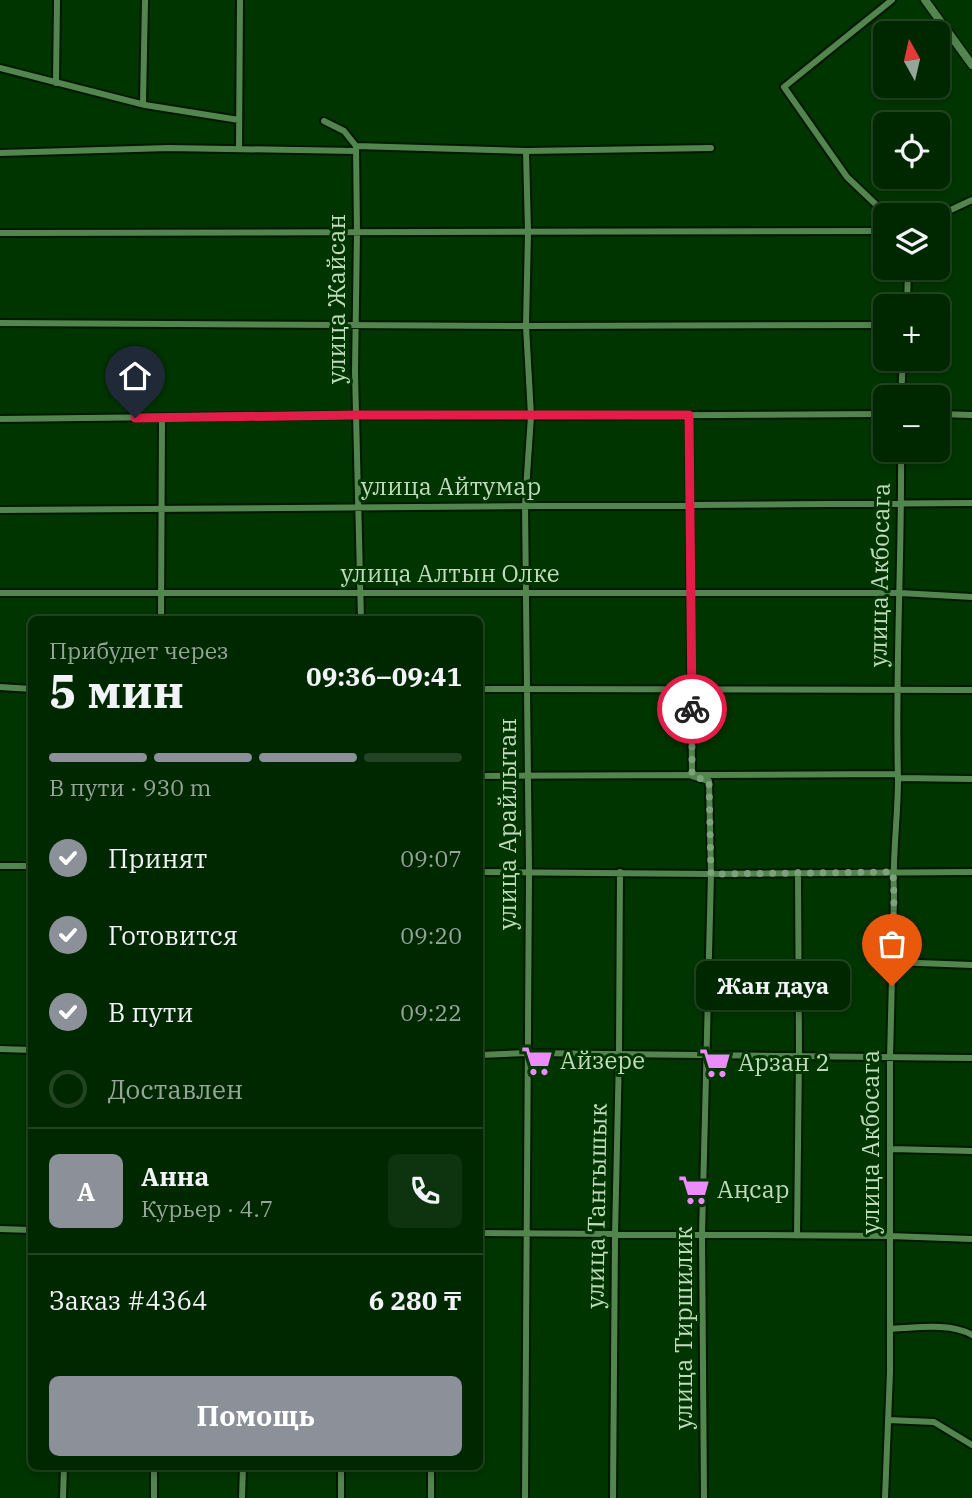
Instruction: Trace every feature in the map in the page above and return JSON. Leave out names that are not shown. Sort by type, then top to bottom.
[{"type":"street","points":[[56,83],[57,0]]},
{"type":"street","points":[[143,103],[145,0]]},
{"type":"street","points":[[239,149],[240,0]]},
{"type":"street","points":[[874,203],[847,177],[783,87],[892,0]]},
{"type":"street","points":[[925,0],[972,65]]},
{"type":"street","points":[[0,68],[143,103],[239,120]]},
{"type":"street","points":[[324,121],[344,131],[356,148]]},
{"type":"street","points":[[0,153],[169,148],[527,151],[710,148]]},
{"type":"street","name":"улица Жайсан","points":[[356,148],[355,372],[361,616]]},
{"type":"street","name":"улица Арайлытан","points":[[525,1498],[529,873],[525,505],[531,416],[526,326],[527,151]]},
{"type":"street","points":[[950,211],[972,201]]},
{"type":"street","points":[[0,233],[873,231]]},
{"type":"street","points":[[0,323],[355,326],[873,325]]},
{"type":"street","points":[[0,419],[873,414]]},
{"type":"street","points":[[950,414],[972,415]]},
{"type":"street","points":[[689,415],[692,776]]},
{"type":"street","points":[[162,418],[162,616]]},
{"type":"street","name":"улица Акбосага","points":[[885,1498],[890,1329],[890,1058],[901,462]]},
{"type":"street","name":"улица Айтумар","points":[[0,510],[972,503]]},
{"type":"street","name":"улица Алтын Олке","points":[[0,593],[900,593],[972,597]]},
{"type":"street","points":[[0,687],[28,688]]},
{"type":"street","points":[[483,689],[972,690]]},
{"type":"street","points":[[483,776],[897,776],[972,779]]},
{"type":"street","name":"улица Тиршилик","points":[[692,776],[709,781],[711,874],[702,1235],[704,1498]]},
{"type":"street","points":[[0,866],[28,866]]},
{"type":"street","points":[[483,872],[972,872]]},
{"type":"street","name":"улица Тангышык","points":[[613,1498],[620,872]]},
{"type":"street","points":[[797,1236],[798,873]]},
{"type":"street","points":[[892,962],[972,965]]},
{"type":"street","points":[[0,1049],[28,1050]]},
{"type":"street","points":[[483,1055],[527,1053],[972,1058]]},
{"type":"street","points":[[891,1150],[972,1151]]},
{"type":"street","points":[[0,1229],[28,1230]]},
{"type":"street","points":[[483,1233],[890,1236],[972,1240]]},
{"type":"street","points":[[890,1329],[939,1327],[966,1331],[972,1335]]},
{"type":"street","points":[[888,1420],[934,1422],[972,1446]]},
{"type":"street","points":[[64,1470],[64,1498]]},
{"type":"street","points":[[154,1470],[154,1498]]},
{"type":"street","points":[[242,1498],[243,1470]]},
{"type":"street","points":[[341,1470],[341,1498]]},
{"type":"street","points":[[431,1470],[431,1498]]},
{"type":"way so far","points":[[692,709],[692,776],[709,781],[711,874],[893,872],[892,986]]},
{"type":"place","name":"Жан дауа","points":[[892,986]]},
{"type":"place","name":"Айзере","points":[[537,1061]]},
{"type":"place","name":"Арзан 2","points":[[715,1063]]},
{"type":"place","name":"Аңсар","points":[[694,1190]]},
{"type":"route","points":[[135,418],[689,415],[692,709]]}]
